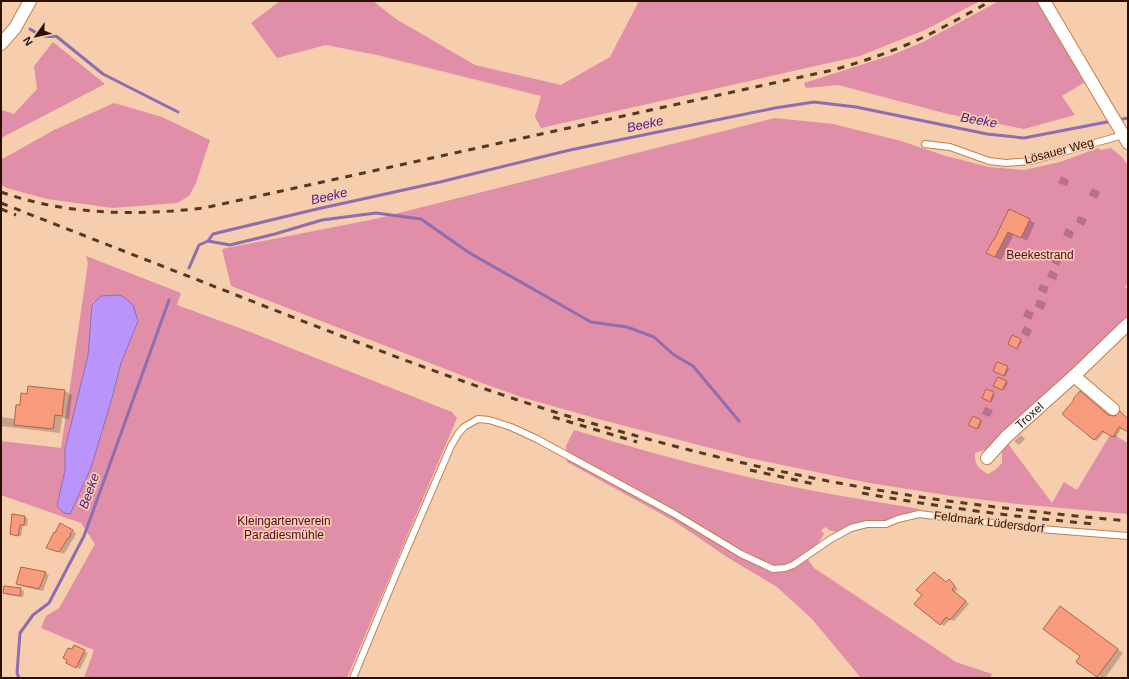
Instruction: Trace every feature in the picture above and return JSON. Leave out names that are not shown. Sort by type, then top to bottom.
[{"type":"street","points":[[1,44],[15,28],[30,1]]},
{"type":"street","points":[[1044,1],[1123,135]]},
{"type":"street","name":"Troxel","points":[[987,458],[1006,437],[1074,376],[1128,324]]},
{"type":"street","points":[[1074,376],[1112,408]]},
{"type":"lane","name":"Lösauer Weg","points":[[925,144],[950,147],[989,161],[1006,163],[1031,161],[1123,135]]},
{"type":"lane","name":"Feldmark Lüdersdorf","points":[[353,678],[451,446],[464,427],[478,419],[489,420],[511,427],[537,439],[673,513],[741,554],[773,568],[786,568],[793,565],[831,539],[851,528],[867,524],[886,524],[898,518],[919,514],[1040,529],[1128,536]]},
{"type":"green space","points":[[280,1],[373,1],[396,19],[475,65],[561,85],[610,57],[639,1],[980,1],[925,30],[860,56],[541,128],[535,117],[541,96],[377,55],[326,45],[277,58],[251,23]]},
{"type":"green space","points":[[999,1],[1037,1],[1085,82],[1062,96],[1075,115],[1024,129],[948,114],[838,85],[806,88],[804,83],[892,55],[923,42]]},
{"type":"green space","points":[[53,42],[105,84],[1,138],[1,110],[14,114],[37,89],[34,66]]},
{"type":"green space","points":[[114,103],[162,117],[210,140],[196,183],[189,196],[177,203],[113,208],[47,199],[1,185],[1,159],[54,130]]},
{"type":"green space","name":"Beekestrand","points":[[775,118],[833,124],[901,141],[946,156],[989,167],[1024,170],[1060,162],[1098,148],[1101,150],[1111,148],[1122,157],[1128,166],[1128,283],[1125,287],[1128,289],[1128,319],[988,449],[975,453],[975,460],[978,466],[988,474],[995,470],[1002,463],[1002,450],[1006,441],[1052,503],[1064,482],[1077,490],[1110,435],[1113,437],[1114,435],[1128,443],[1128,514],[1017,504],[952,496],[869,483],[749,458],[602,420],[521,397],[231,286],[222,249],[375,219]]},
{"type":"green space","name":"Kleingartenverein Paradiesmühle","points":[[86,256],[181,293],[177,305],[245,330],[452,412],[457,418],[347,678],[84,678],[94,650],[41,628],[46,616],[59,608],[95,544],[81,523],[1,495],[1,441],[61,448],[88,263]],"holes":[[[92,305],[138,321],[121,363],[91,468],[70,514],[57,506],[65,470],[65,449],[88,355]]]},
{"type":"green space","points":[[574,430],[674,459],[758,479],[827,493],[920,509],[886,520],[864,521],[851,524],[836,532],[829,530],[826,527],[821,530],[824,534],[819,542],[804,554],[814,568],[956,662],[992,674],[990,678],[861,678],[812,619],[777,587],[727,557],[674,521],[567,462],[566,446]]},
{"type":"shaded area","points":[[121,295],[133,305],[138,321],[121,363],[91,468],[70,514],[64,513],[57,506],[65,470],[65,449],[88,355],[92,305],[101,296]]},
{"type":"building","points":[[1009,209],[1030,219],[1021,238],[1008,232],[995,257],[986,253]]},
{"type":"building","points":[[1012,335],[1021,339],[1017,349],[1008,344]]},
{"type":"building","points":[[997,362],[1008,366],[1004,376],[993,371]]},
{"type":"building","points":[[998,377],[1007,381],[1002,390],[993,386]]},
{"type":"building","points":[[28,386],[65,390],[62,416],[55,415],[53,429],[14,425],[16,405],[20,405],[21,393],[27,394]]},
{"type":"building","points":[[986,389],[994,392],[990,402],[982,398]]},
{"type":"building","points":[[1080,391],[1108,415],[1115,416],[1120,411],[1128,419],[1128,432],[1119,427],[1113,437],[1102,431],[1094,440],[1062,414]]},
{"type":"building","points":[[973,416],[981,420],[977,429],[968,425]]},
{"type":"building","points":[[12,514],[25,516],[24,525],[20,525],[18,536],[10,534]]},
{"type":"building","points":[[60,523],[73,530],[70,534],[71,536],[59,552],[46,548]]},
{"type":"building","points":[[21,567],[46,572],[39,589],[16,584]]},
{"type":"building","points":[[934,572],[946,582],[949,579],[955,586],[952,590],[966,601],[950,620],[946,617],[940,625],[914,604],[922,595],[916,590]]},
{"type":"building","points":[[4,586],[21,588],[20,596],[3,593]]},
{"type":"building","points":[[1060,606],[1118,649],[1097,677],[1076,662],[1080,656],[1043,629]]},
{"type":"building","points":[[74,645],[85,650],[76,668],[66,663],[67,660],[63,658],[68,648],[72,649]]},
{"type":"waterway","points":[[30,29],[42,36],[56,36],[103,74],[178,112]]},
{"type":"waterway","name":"Beeke","points":[[189,268],[199,245],[208,241],[213,234],[440,182],[570,150],[775,108],[814,102],[856,107],[987,134],[1024,138],[1112,121]]},
{"type":"waterway","name":"Beeke","points":[[1118,120],[1128,118]]},
{"type":"waterway","points":[[208,241],[230,245],[322,220],[376,213],[421,219],[468,252],[591,322],[627,327],[654,337],[674,355],[693,366],[739,421]]},
{"type":"waterway","name":"Beeke","points":[[19,678],[17,673],[20,633],[33,615],[49,603],[84,536],[169,300]]},
{"type":"railway","points":[[1,192],[26,200],[50,205],[101,212],[127,213],[178,211],[204,208],[833,70],[897,49],[938,30],[991,1]]},
{"type":"railway","points":[[1,203],[425,368],[534,405],[616,430],[751,465],[842,484],[934,499],[1128,521]]},
{"type":"railway","points":[[1,209],[16,215]]},
{"type":"railway","points":[[553,417],[637,442]]},
{"type":"railway","points":[[750,470],[814,484]]},
{"type":"railway","points":[[862,493],[977,511],[1094,524]]}]
